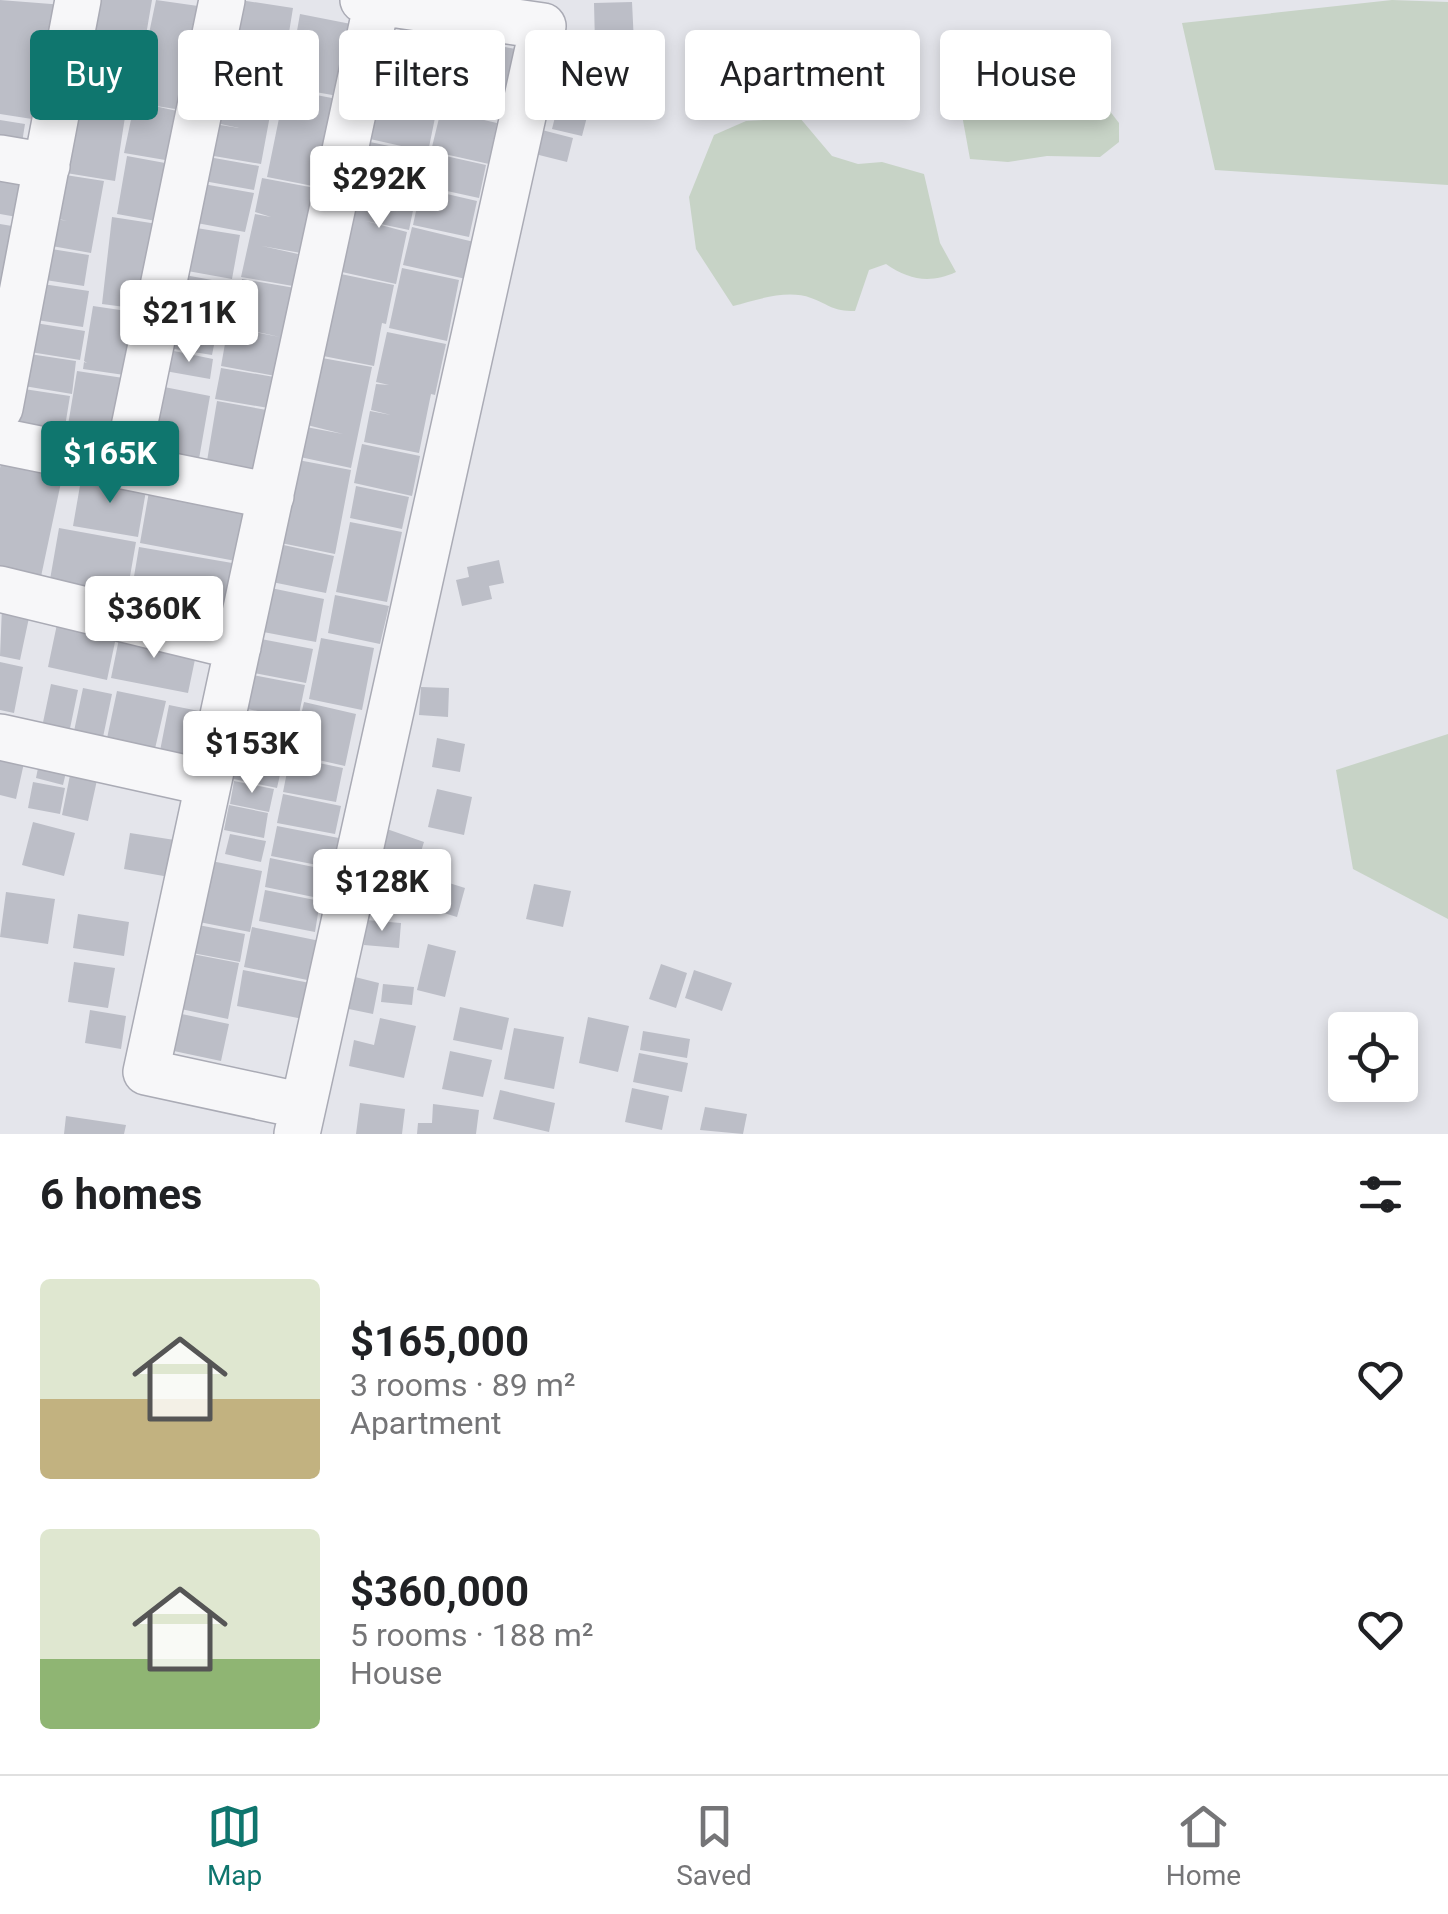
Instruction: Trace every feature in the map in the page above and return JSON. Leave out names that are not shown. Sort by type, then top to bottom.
[{"type":"street","points":[[0,408],[10,298],[47,166],[78,0]]},
{"type":"street","points":[[126,466],[222,0]]},
{"type":"street","points":[[370,1],[543,26],[300,1120],[146,1072],[271,496],[370,1]]},
{"type":"street","points":[[0,158],[47,166]]},
{"type":"street","points":[[0,441],[271,496]]},
{"type":"street","points":[[0,589],[238,648]]},
{"type":"street","points":[[0,736],[208,783]]},
{"type":"green space","points":[[1392,0],[1448,2],[1448,185],[1215,170],[1182,23]]},
{"type":"green space","points":[[1111,113],[1119,123],[1119,142],[1100,157],[1047,156],[1008,162],[970,159],[963,120],[1111,120]]},
{"type":"green space","points":[[802,120],[832,156],[858,164],[882,162],[924,174],[940,243],[956,272],[928,279],[911,277],[886,264],[869,270],[855,311],[792,295],[733,306],[696,249],[689,197],[714,135],[746,121]]},
{"type":"green space","points":[[1448,734],[1448,919],[1353,869],[1336,770]]},
{"type":"building","points":[[0,0],[64,5],[60,30],[30,30],[30,119],[0,114]]},
{"type":"building","points":[[95,0],[152,0],[147,30],[89,30]]},
{"type":"building","points":[[156,0],[212,8],[207,30],[178,30],[178,109],[158,106],[158,30],[150,30]]},
{"type":"building","points":[[240,0],[293,8],[289,30],[235,30]]},
{"type":"building","points":[[632,2],[633,30],[595,30],[594,3]]},
{"type":"building","points":[[300,14],[351,24],[350,30],[339,30],[338,96],[319,93],[319,30],[297,30]]},
{"type":"building","points":[[402,17],[448,27],[447,30],[400,30]]},
{"type":"building","points":[[505,47],[520,50],[510,102],[505,101]]},
{"type":"building","points":[[319,96],[337,99],[318,187],[267,177],[279,120],[319,120]]},
{"type":"building","points":[[158,107],[178,111],[178,120],[185,120],[177,162],[124,153],[131,120],[158,120]]},
{"type":"building","points":[[0,120],[25,124],[21,149],[0,146]]},
{"type":"building","points":[[69,120],[125,120],[115,181],[60,172]]},
{"type":"building","points":[[269,120],[261,164],[208,155],[214,124],[239,128],[216,123]]},
{"type":"building","points":[[374,120],[435,120],[428,152],[370,139]]},
{"type":"building","points":[[439,120],[497,123],[489,164],[431,151]]},
{"type":"building","points":[[554,120],[586,120],[582,136],[552,129]]},
{"type":"building","points":[[542,130],[573,138],[567,162],[535,154]]},
{"type":"building","points":[[370,142],[427,154],[419,189],[363,177]]},
{"type":"building","points":[[432,153],[486,165],[479,198],[424,186]]},
{"type":"building","points":[[127,156],[176,165],[167,223],[117,214]]},
{"type":"building","points":[[203,156],[259,166],[254,190],[198,180]]},
{"type":"building","points":[[0,163],[27,168],[17,217],[0,214]]},
{"type":"building","points":[[59,174],[104,181],[91,253],[46,245],[51,218],[67,221],[51,217]]},
{"type":"building","points":[[262,178],[315,188],[301,253],[262,246],[298,254],[293,286],[241,277],[255,214],[271,217],[255,212]]},
{"type":"building","points":[[363,179],[417,191],[409,230],[366,221],[407,232],[396,284],[342,272]]},
{"type":"building","points":[[192,182],[254,193],[245,232],[186,221]]},
{"type":"building","points":[[421,188],[477,201],[469,237],[413,225]]},
{"type":"building","points":[[112,217],[164,225],[148,310],[102,304]]},
{"type":"building","points":[[0,224],[24,228],[13,282],[0,280]]},
{"type":"building","points":[[190,227],[240,235],[232,279],[182,270]]},
{"type":"building","points":[[412,227],[474,242],[466,279],[403,265]]},
{"type":"building","points":[[45,248],[89,255],[84,286],[39,279]]},
{"type":"building","points":[[402,268],[459,280],[447,341],[389,328]]},
{"type":"building","points":[[174,273],[239,285],[234,313],[219,311],[216,328],[166,319]]},
{"type":"building","points":[[336,273],[394,285],[374,366],[318,355]]},
{"type":"building","points":[[242,279],[295,288],[281,377],[221,366],[228,327],[280,337],[234,327]]},
{"type":"building","points":[[36,283],[89,291],[83,327],[30,319]]},
{"type":"building","points":[[93,306],[147,314],[138,377],[83,369],[84,362],[87,363],[84,361]]},
{"type":"building","points":[[167,321],[217,330],[212,355],[162,347]]},
{"type":"building","points":[[29,322],[85,331],[80,360],[24,351]]},
{"type":"building","points":[[387,332],[446,344],[419,453],[364,442],[370,411],[391,415],[371,410],[376,384],[389,385],[376,382]]},
{"type":"building","points":[[169,350],[213,359],[210,379],[165,371]]},
{"type":"building","points":[[23,353],[76,361],[72,394],[18,385]]},
{"type":"building","points":[[322,358],[372,367],[351,468],[300,457],[306,427],[343,434],[307,425]]},
{"type":"building","points":[[221,368],[280,378],[274,409],[215,399]]},
{"type":"building","points":[[77,371],[130,379],[119,451],[65,443]]},
{"type":"building","points":[[154,385],[210,396],[196,476],[140,466]]},
{"type":"building","points":[[11,387],[70,396],[62,445],[4,436]]},
{"type":"building","points":[[217,401],[272,411],[260,477],[206,467]]},
{"type":"building","points":[[362,444],[420,456],[412,496],[354,483]]},
{"type":"building","points":[[4,450],[63,473],[39,586],[0,577],[0,468]]},
{"type":"building","points":[[298,460],[351,470],[335,554],[281,543]]},
{"type":"building","points":[[82,474],[147,485],[138,537],[73,526]]},
{"type":"building","points":[[150,486],[252,504],[241,562],[140,543]]},
{"type":"building","points":[[356,486],[409,497],[402,529],[350,518]]},
{"type":"building","points":[[350,522],[402,532],[387,602],[336,592]]},
{"type":"building","points":[[59,528],[136,542],[125,605],[48,591]]},
{"type":"building","points":[[279,544],[334,556],[326,593],[272,582]]},
{"type":"building","points":[[139,547],[238,564],[228,622],[129,606]]},
{"type":"building","points":[[499,560],[504,583],[489,586],[492,599],[462,606],[456,580],[469,577],[467,567]]},
{"type":"building","points":[[266,587],[324,599],[316,642],[258,631]]},
{"type":"building","points":[[335,595],[389,606],[380,644],[328,633]]},
{"type":"building","points":[[2,607],[30,613],[20,660],[0,656]]},
{"type":"building","points":[[60,610],[119,623],[107,680],[48,667]]},
{"type":"building","points":[[121,629],[198,645],[188,693],[111,678]]},
{"type":"building","points":[[321,638],[374,648],[362,710],[309,699]]},
{"type":"building","points":[[261,639],[313,649],[306,683],[254,673]]},
{"type":"building","points":[[0,662],[23,667],[14,713],[0,710]]},
{"type":"building","points":[[253,675],[305,685],[298,719],[247,709]]},
{"type":"building","points":[[51,684],[78,690],[68,738],[41,732]]},
{"type":"building","points":[[421,687],[449,688],[448,717],[419,715]]},
{"type":"building","points":[[83,688],[112,694],[102,742],[73,736]]},
{"type":"building","points":[[117,691],[166,701],[154,753],[106,743]]},
{"type":"building","points":[[304,702],[356,714],[345,766],[292,754]]},
{"type":"building","points":[[169,705],[199,711],[188,767],[158,761]]},
{"type":"building","points":[[242,711],[294,721],[288,750],[236,740]]},
{"type":"building","points":[[437,738],[465,744],[460,772],[432,767]]},
{"type":"building","points":[[235,742],[285,752],[277,788],[229,778]]},
{"type":"building","points":[[0,748],[26,754],[16,799],[0,795]]},
{"type":"building","points":[[290,757],[343,768],[336,802],[283,792]]},
{"type":"building","points":[[40,758],[68,764],[63,785],[36,778]]},
{"type":"building","points":[[72,765],[99,771],[88,821],[62,815]]},
{"type":"building","points":[[234,781],[274,789],[269,812],[230,804]]},
{"type":"building","points":[[33,782],[65,788],[60,814],[28,808]]},
{"type":"building","points":[[437,789],[472,797],[464,835],[428,827]]},
{"type":"building","points":[[283,794],[341,806],[335,834],[277,823]]},
{"type":"building","points":[[229,805],[268,813],[264,838],[224,830]]},
{"type":"building","points":[[33,822],[75,833],[64,876],[22,865]]},
{"type":"building","points":[[277,826],[349,840],[343,870],[271,856]]},
{"type":"building","points":[[384,828],[424,842],[410,887],[369,874]]},
{"type":"building","points":[[130,833],[181,841],[175,878],[124,869]]},
{"type":"building","points":[[230,834],[266,841],[261,862],[225,854]]},
{"type":"building","points":[[270,858],[333,871],[328,900],[265,887]]},
{"type":"building","points":[[206,860],[262,871],[250,932],[194,921]]},
{"type":"building","points":[[430,877],[465,888],[457,917],[421,906]]},
{"type":"building","points":[[534,884],[571,891],[563,927],[526,919]]},
{"type":"building","points":[[400,885],[405,911],[377,916],[373,890]]},
{"type":"building","points":[[265,890],[320,901],[315,932],[259,921]]},
{"type":"building","points":[[6,892],[55,899],[48,944],[0,937]]},
{"type":"building","points":[[78,914],[129,922],[124,956],[73,948]]},
{"type":"building","points":[[366,920],[401,923],[399,948],[364,945]]},
{"type":"building","points":[[193,924],[245,934],[240,962],[187,952]]},
{"type":"building","points":[[252,927],[320,941],[312,981],[244,967]]},
{"type":"building","points":[[428,944],[456,951],[445,997],[417,990]]},
{"type":"building","points":[[187,953],[239,963],[228,1019],[176,1008]]},
{"type":"building","points":[[74,962],[115,968],[108,1008],[68,1002]]},
{"type":"building","points":[[661,964],[687,973],[676,1008],[649,999]]},
{"type":"building","points":[[243,970],[310,983],[303,1019],[237,1006]]},
{"type":"building","points":[[694,970],[732,983],[722,1011],[685,998]]},
{"type":"building","points":[[351,976],[379,983],[373,1014],[344,1008]]},
{"type":"building","points":[[383,984],[414,987],[412,1005],[381,1002]]},
{"type":"building","points":[[460,1007],[509,1018],[502,1050],[453,1040]]},
{"type":"building","points":[[90,1010],[126,1016],[121,1049],[85,1043]]},
{"type":"building","points":[[177,1013],[229,1024],[221,1061],[169,1050]]},
{"type":"building","points":[[588,1017],[629,1026],[618,1072],[579,1063]]},
{"type":"building","points":[[380,1018],[416,1026],[404,1078],[349,1066],[354,1040],[374,1045]]},
{"type":"building","points":[[514,1028],[564,1037],[554,1089],[504,1079]]},
{"type":"building","points":[[643,1031],[690,1039],[687,1058],[640,1050]]},
{"type":"building","points":[[450,1051],[492,1060],[483,1097],[442,1089]]},
{"type":"building","points":[[639,1053],[688,1063],[682,1092],[633,1082]]},
{"type":"building","points":[[632,1088],[669,1096],[662,1130],[625,1122]]},
{"type":"building","points":[[500,1090],[555,1103],[549,1132],[493,1119]]},
{"type":"building","points":[[360,1103],[405,1109],[402,1134],[356,1134]]},
{"type":"building","points":[[433,1104],[479,1110],[476,1134],[417,1134],[418,1123],[432,1123]]},
{"type":"building","points":[[705,1107],[747,1114],[743,1134],[700,1130]]},
{"type":"building","points":[[66,1116],[126,1125],[124,1134],[64,1134]]}]
